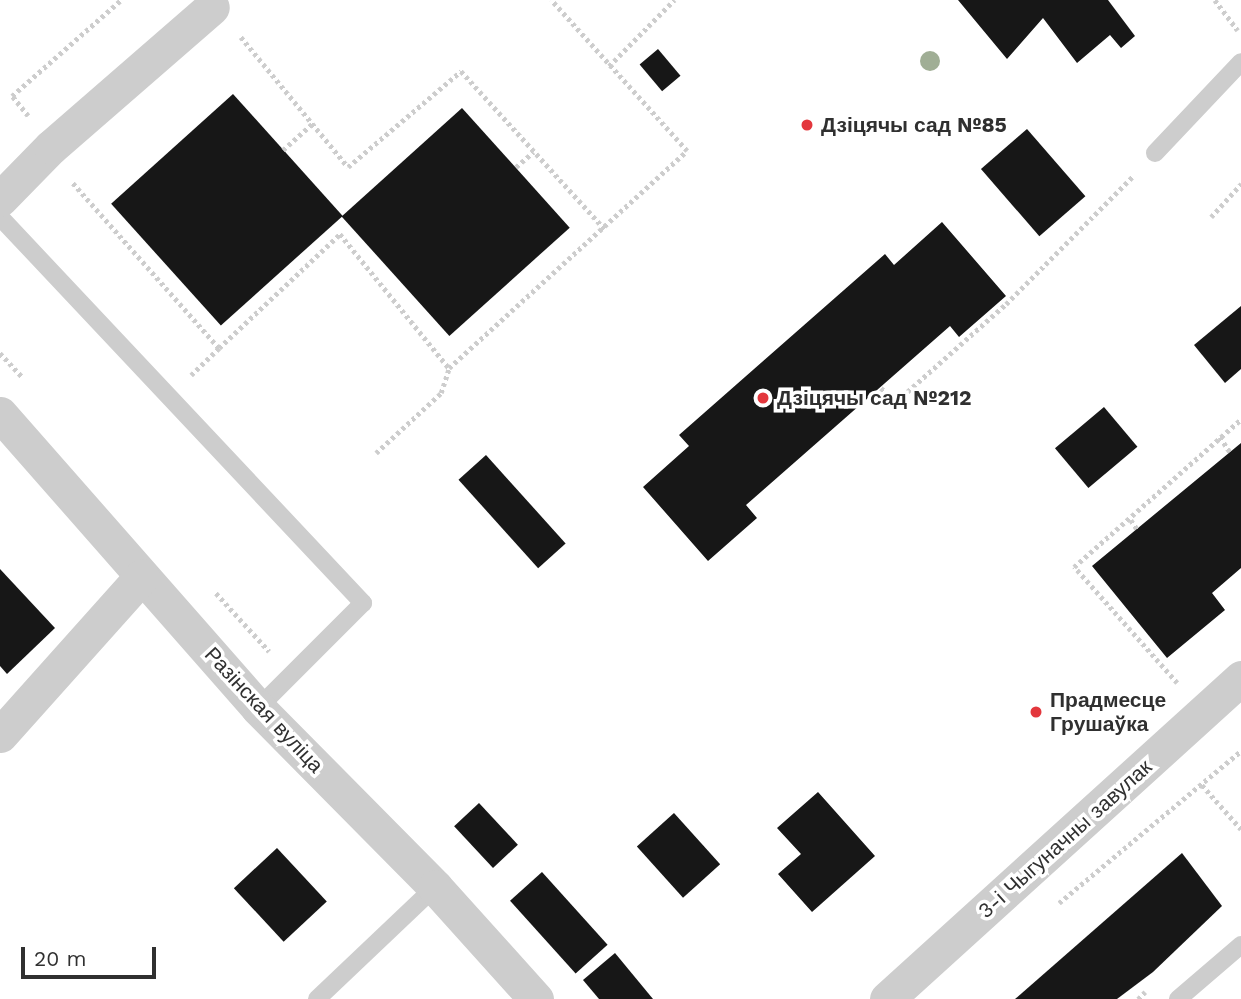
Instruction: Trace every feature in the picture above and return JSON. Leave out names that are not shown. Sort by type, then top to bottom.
[{"type":"street","points":[[0,199],[42,135],[220,20]]},
{"type":"street","name":"Разінская вуліца","points":[[0,414],[258,708],[435,887],[536,999]]},
{"type":"street","points":[[7,716],[142,576]]},
{"type":"street","name":"3-і Чыгуначны завулак","points":[[887,999],[1241,678]]},
{"type":"lane","points":[[1155,153],[1241,62]]},
{"type":"lane","points":[[0,217],[363,603],[258,708]]},
{"type":"lane","points":[[317,999],[435,887]]},
{"type":"lane","points":[[1178,999],[1241,945]]},
{"type":"path","points":[[121,0],[12,96],[42,135],[61,171],[219,348],[340,234],[449,368]]},
{"type":"path","points":[[376,453],[441,393],[449,368],[605,229],[687,151],[551,0]]},
{"type":"path","points":[[609,65],[674,0]]},
{"type":"path","points":[[1215,0],[1241,33]]},
{"type":"path","points":[[220,20],[242,37],[348,167],[461,71],[605,229]]},
{"type":"path","points":[[283,150],[312,124]]},
{"type":"path","points":[[516,167],[533,152]]},
{"type":"path","points":[[881,387],[897,401],[1006,304],[1155,153]]},
{"type":"path","points":[[1210,217],[1241,184]]},
{"type":"path","points":[[1204,713],[1074,567],[1131,520],[1241,419]]},
{"type":"path","points":[[1220,437],[1230,452]]},
{"type":"path","points":[[1131,520],[1137,529]]},
{"type":"path","points":[[1054,907],[1241,751]]},
{"type":"path","points":[[1202,785],[1241,829]]},
{"type":"building","points":[[958,0],[1108,0],[1135,36],[1121,48],[1110,35],[1077,63],[1043,18],[1007,59]]},
{"type":"building","points":[[658,49],[680,76],[662,91],[640,64]]},
{"type":"building","points":[[233,94],[343,216],[221,326],[111,204]]},
{"type":"building","points":[[462,108],[570,228],[449,336],[342,216]]},
{"type":"building","points":[[1027,129],[1085,196],[1039,236],[981,169]]},
{"type":"building","points":[[942,222],[1006,296],[959,337],[950,326],[746,505],[757,518],[708,561],[643,487],[689,446],[679,435],[885,254],[894,265]]},
{"type":"building","points":[[1241,306],[1241,369],[1225,383],[1194,345]]},
{"type":"building","points":[[1104,407],[1137,447],[1088,488],[1055,448]]},
{"type":"building","points":[[1241,443],[1241,568],[1212,593],[1225,610],[1167,658],[1092,566]]},
{"type":"building","points":[[486,455],[566,543],[538,568],[459,480]]},
{"type":"building","points":[[0,569],[55,628],[7,674],[0,666]]},
{"type":"building","points":[[818,792],[875,856],[812,912],[778,874],[801,854],[777,828]]},
{"type":"building","points":[[479,803],[518,845],[493,868],[454,826]]},
{"type":"building","points":[[674,813],[720,864],[683,898],[637,846]]},
{"type":"building","points":[[277,848],[327,901],[284,942],[234,888]]},
{"type":"building","points":[[1182,853],[1222,906],[1153,972],[1117,999],[1015,999]]},
{"type":"building","points":[[542,872],[608,945],[576,974],[510,901]]},
{"type":"building","points":[[615,953],[653,999],[599,999],[583,980]]},
{"type":"place","name":"Дзіцячы сад №85","points":[[807,125]]},
{"type":"place","name":"Дзіцячы сад №212","points":[[763,398]]},
{"type":"place","name":"Прадмесце Грушаўка","points":[[1036,712]]}]
